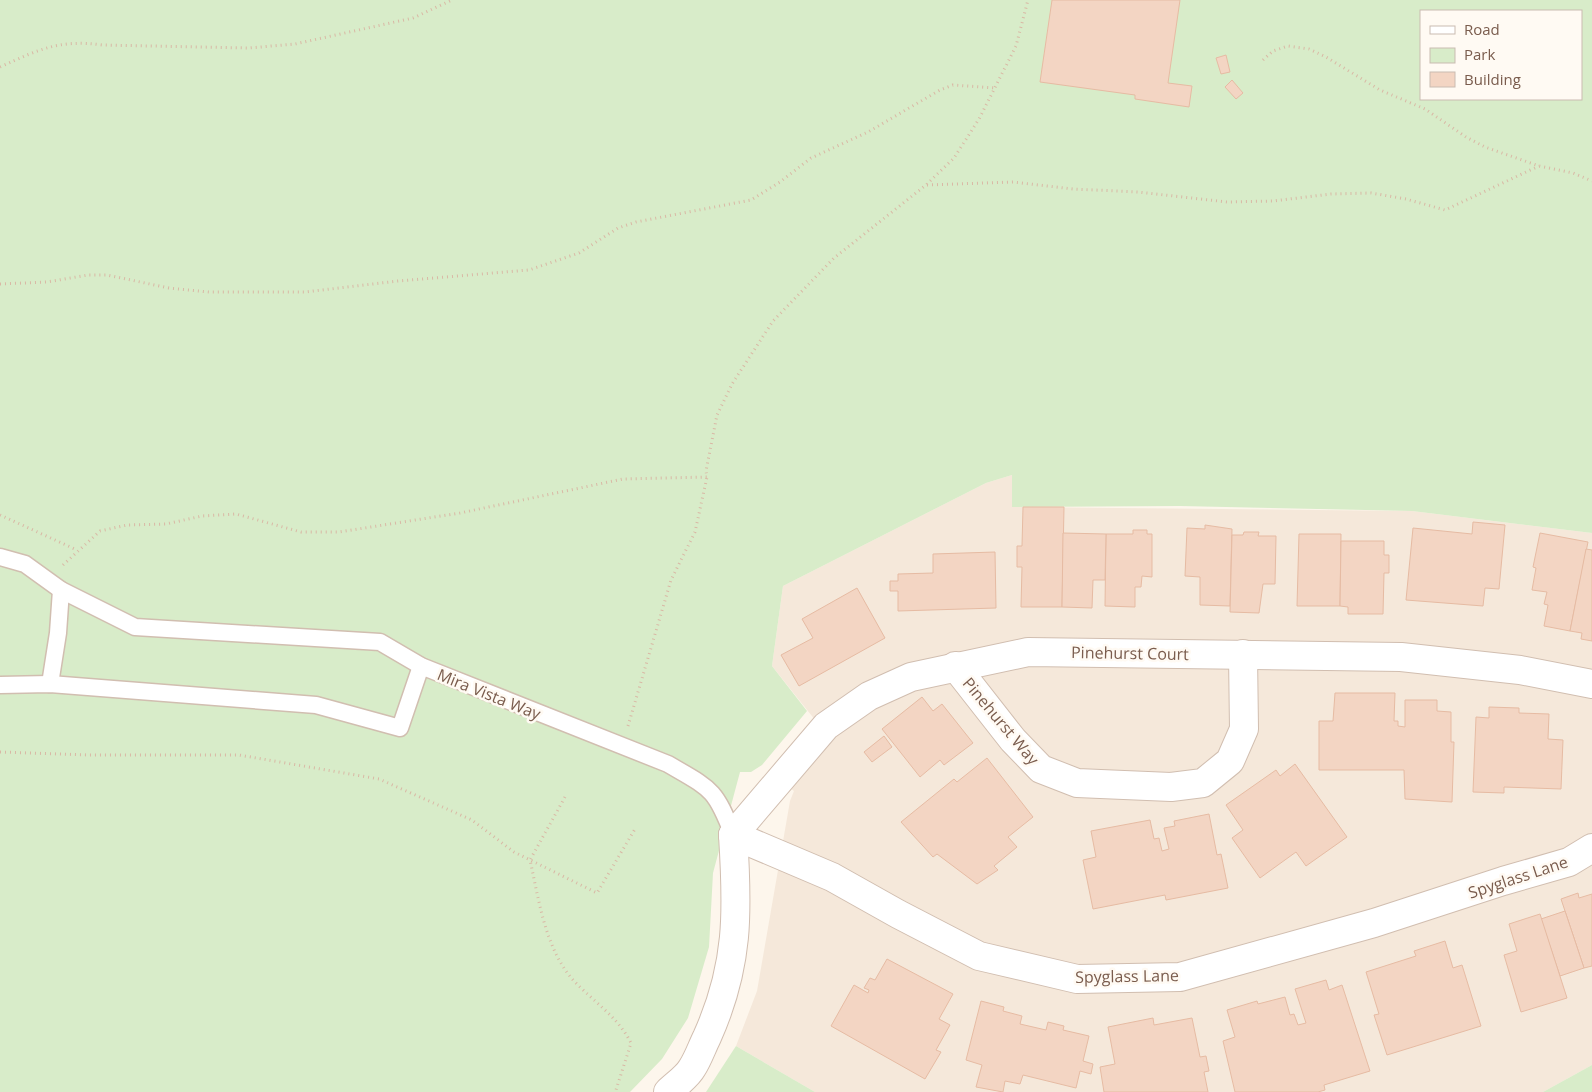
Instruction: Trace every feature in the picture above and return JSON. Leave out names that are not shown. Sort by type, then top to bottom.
[{"type":"street","name":"Pinehurst Court","points":[[733,835],[826,726],[869,696],[911,677],[955,666],[1028,652],[1401,657],[1520,670],[1592,684]]},
{"type":"street","name":"Pinehurst Way","points":[[955,666],[1013,740],[1041,769],[1077,783],[1171,788],[1204,783],[1230,760],[1244,728],[1243,654]]},
{"type":"street","name":"Spyglass Lane","points":[[733,835],[832,877],[979,956],[1076,979],[1180,977],[1188,975],[1374,923],[1502,881],[1569,862],[1592,848]]},
{"type":"street","points":[[668,1092],[692,1069],[719,1010],[727,983],[733,955],[737,918],[733,835]]},
{"type":"lane","points":[[0,557],[26,564],[55,585],[135,628],[380,642],[421,666]]},
{"type":"lane","points":[[0,685],[50,684],[58,634],[55,585]]},
{"type":"lane","name":"Mira Vista Way","points":[[50,684],[316,705],[400,728],[421,666],[668,764],[706,786],[716,796],[733,835]]},
{"type":"path","points":[[0,67],[54,46],[78,42],[102,45],[249,48],[295,44],[412,18],[452,0]]},
{"type":"path","points":[[622,746],[671,580],[695,532],[707,477],[706,471],[716,415],[732,384],[773,321],[834,258],[926,185],[954,158],[979,119],[1016,46],[1028,0]]},
{"type":"path","points":[[1263,60],[1273,51],[1288,46],[1310,49],[1326,56],[1380,90],[1424,109],[1475,142],[1539,166],[1573,173],[1592,181]]},
{"type":"path","points":[[0,284],[47,282],[88,275],[107,275],[169,288],[209,292],[305,292],[398,281],[529,270],[579,253],[618,228],[636,222],[751,200],[780,182],[811,158],[868,132],[940,90],[954,85],[995,88]]},
{"type":"path","points":[[926,185],[1013,182],[1073,189],[1138,192],[1227,202],[1272,201],[1330,194],[1371,193],[1406,199],[1445,210],[1539,166]]},
{"type":"path","points":[[55,585],[78,550],[100,531],[127,525],[166,524],[202,516],[236,514],[301,532],[339,532],[460,513],[623,479],[707,477]]},
{"type":"path","points":[[0,515],[78,550]]},
{"type":"path","points":[[0,752],[89,755],[239,755],[379,779],[472,820],[514,852],[597,892],[635,830]]},
{"type":"path","points":[[565,797],[530,860],[556,956],[574,980],[624,1029],[631,1042],[616,1091]]},
{"type":"shaded area","points":[[1012,475],[1012,507],[1412,511],[1592,533],[1592,1065],[1543,1092],[815,1092],[736,1046],[757,991],[790,801],[794,791],[790,788],[831,740],[772,666],[783,586],[986,483]]},
{"type":"green space","points":[[0,0],[1592,0],[1592,533],[1412,511],[1180,506],[1012,507],[1012,475],[986,483],[783,586],[772,666],[807,711],[762,765],[751,772],[740,772],[713,873],[709,947],[688,1018],[662,1059],[630,1092],[0,1092]]},
{"type":"green space","points":[[736,1046],[815,1092],[706,1092]]},
{"type":"green space","points":[[1592,1065],[1592,1092],[1543,1092]]},
{"type":"building","points":[[1052,0],[1180,0],[1168,83],[1192,86],[1189,107],[1135,99],[1135,95],[1040,82]]},
{"type":"building","points":[[1226,55],[1230,72],[1221,74],[1216,58]]},
{"type":"building","points":[[1232,80],[1243,93],[1236,99],[1225,87]]},
{"type":"building","points":[[1023,507],[1064,507],[1062,607],[1021,607],[1022,567],[1017,567],[1017,546],[1022,546]]},
{"type":"building","points":[[1473,522],[1505,525],[1499,589],[1485,588],[1483,606],[1406,600],[1413,528],[1472,534]]},
{"type":"building","points":[[1205,525],[1232,529],[1230,606],[1200,605],[1200,577],[1185,576],[1187,528],[1205,529]]},
{"type":"building","points":[[1133,530],[1147,530],[1147,534],[1152,534],[1152,577],[1142,576],[1141,587],[1135,587],[1135,607],[1105,606],[1106,534],[1133,534]]},
{"type":"building","points":[[1244,532],[1259,532],[1258,536],[1276,536],[1275,584],[1263,584],[1259,613],[1230,612],[1232,535],[1243,535]]},
{"type":"building","points":[[1063,533],[1106,534],[1105,580],[1093,580],[1092,608],[1062,607]]},
{"type":"building","points":[[1540,533],[1588,542],[1570,631],[1544,626],[1548,605],[1544,604],[1547,592],[1532,590],[1536,568],[1533,567]]},
{"type":"building","points":[[1299,534],[1341,534],[1340,606],[1297,606]]},
{"type":"building","points":[[1341,541],[1384,541],[1384,555],[1389,555],[1389,573],[1384,573],[1383,614],[1348,614],[1348,607],[1340,606]]},
{"type":"building","points":[[1586,549],[1592,550],[1592,641],[1581,639],[1582,633],[1570,631]]},
{"type":"building","points":[[995,552],[996,608],[898,611],[898,591],[890,591],[890,581],[898,581],[898,574],[933,573],[933,554]]},
{"type":"building","points":[[857,588],[885,638],[799,686],[781,655],[813,638],[802,619]]},
{"type":"building","points":[[1335,693],[1395,693],[1394,721],[1398,721],[1398,726],[1405,727],[1405,700],[1437,700],[1437,711],[1451,712],[1451,742],[1454,742],[1452,802],[1405,799],[1404,770],[1319,770],[1319,721],[1333,721]]},
{"type":"building","points":[[922,697],[933,711],[942,704],[973,743],[944,765],[940,760],[920,777],[882,729]]},
{"type":"building","points":[[1489,707],[1519,708],[1519,713],[1549,714],[1548,739],[1563,740],[1561,789],[1504,787],[1504,793],[1473,792],[1476,717],[1489,718]]},
{"type":"building","points":[[884,736],[892,747],[872,762],[864,752]]},
{"type":"building","points":[[987,758],[1033,817],[1008,837],[1017,847],[994,866],[998,870],[977,884],[937,854],[933,857],[901,822],[954,779],[957,782]]},
{"type":"building","points":[[1295,764],[1347,837],[1306,866],[1296,852],[1260,878],[1232,838],[1243,830],[1226,805],[1276,770],[1280,776]]},
{"type":"building","points":[[1209,814],[1217,855],[1221,854],[1228,888],[1166,900],[1165,895],[1093,909],[1083,860],[1096,857],[1091,831],[1150,820],[1154,839],[1159,838],[1162,851],[1169,849],[1164,828],[1175,826],[1174,821]]},
{"type":"building","points":[[1578,893],[1579,898],[1592,894],[1592,966],[1584,968],[1561,899]]},
{"type":"building","points":[[1565,911],[1584,968],[1560,976],[1541,919]]},
{"type":"building","points":[[1540,914],[1567,998],[1521,1012],[1504,955],[1517,951],[1509,924]]},
{"type":"building","points":[[1445,941],[1453,968],[1462,965],[1481,1026],[1387,1055],[1374,1015],[1379,1014],[1366,972],[1416,956],[1414,951]]},
{"type":"building","points":[[887,959],[953,994],[939,1019],[950,1025],[936,1050],[941,1052],[925,1079],[831,1026],[854,985],[868,993],[869,990],[864,988],[870,978],[875,980]]},
{"type":"building","points":[[1326,980],[1329,990],[1342,985],[1370,1071],[1324,1085],[1325,1090],[1318,1092],[1235,1092],[1223,1041],[1235,1037],[1227,1010],[1257,1001],[1258,1004],[1285,997],[1290,1015],[1294,1014],[1298,1025],[1306,1023],[1295,989]]},
{"type":"building","points":[[981,1001],[1004,1007],[1003,1011],[1022,1016],[1020,1024],[1046,1030],[1048,1022],[1064,1026],[1063,1030],[1089,1036],[1083,1061],[1093,1064],[1091,1074],[1080,1071],[1076,1088],[1023,1075],[1020,1084],[1005,1081],[1003,1092],[976,1087],[982,1065],[966,1060]]},
{"type":"building","points":[[1153,1018],[1154,1025],[1192,1018],[1200,1057],[1206,1056],[1209,1071],[1204,1072],[1208,1092],[1104,1092],[1100,1067],[1115,1064],[1108,1027]]}]
